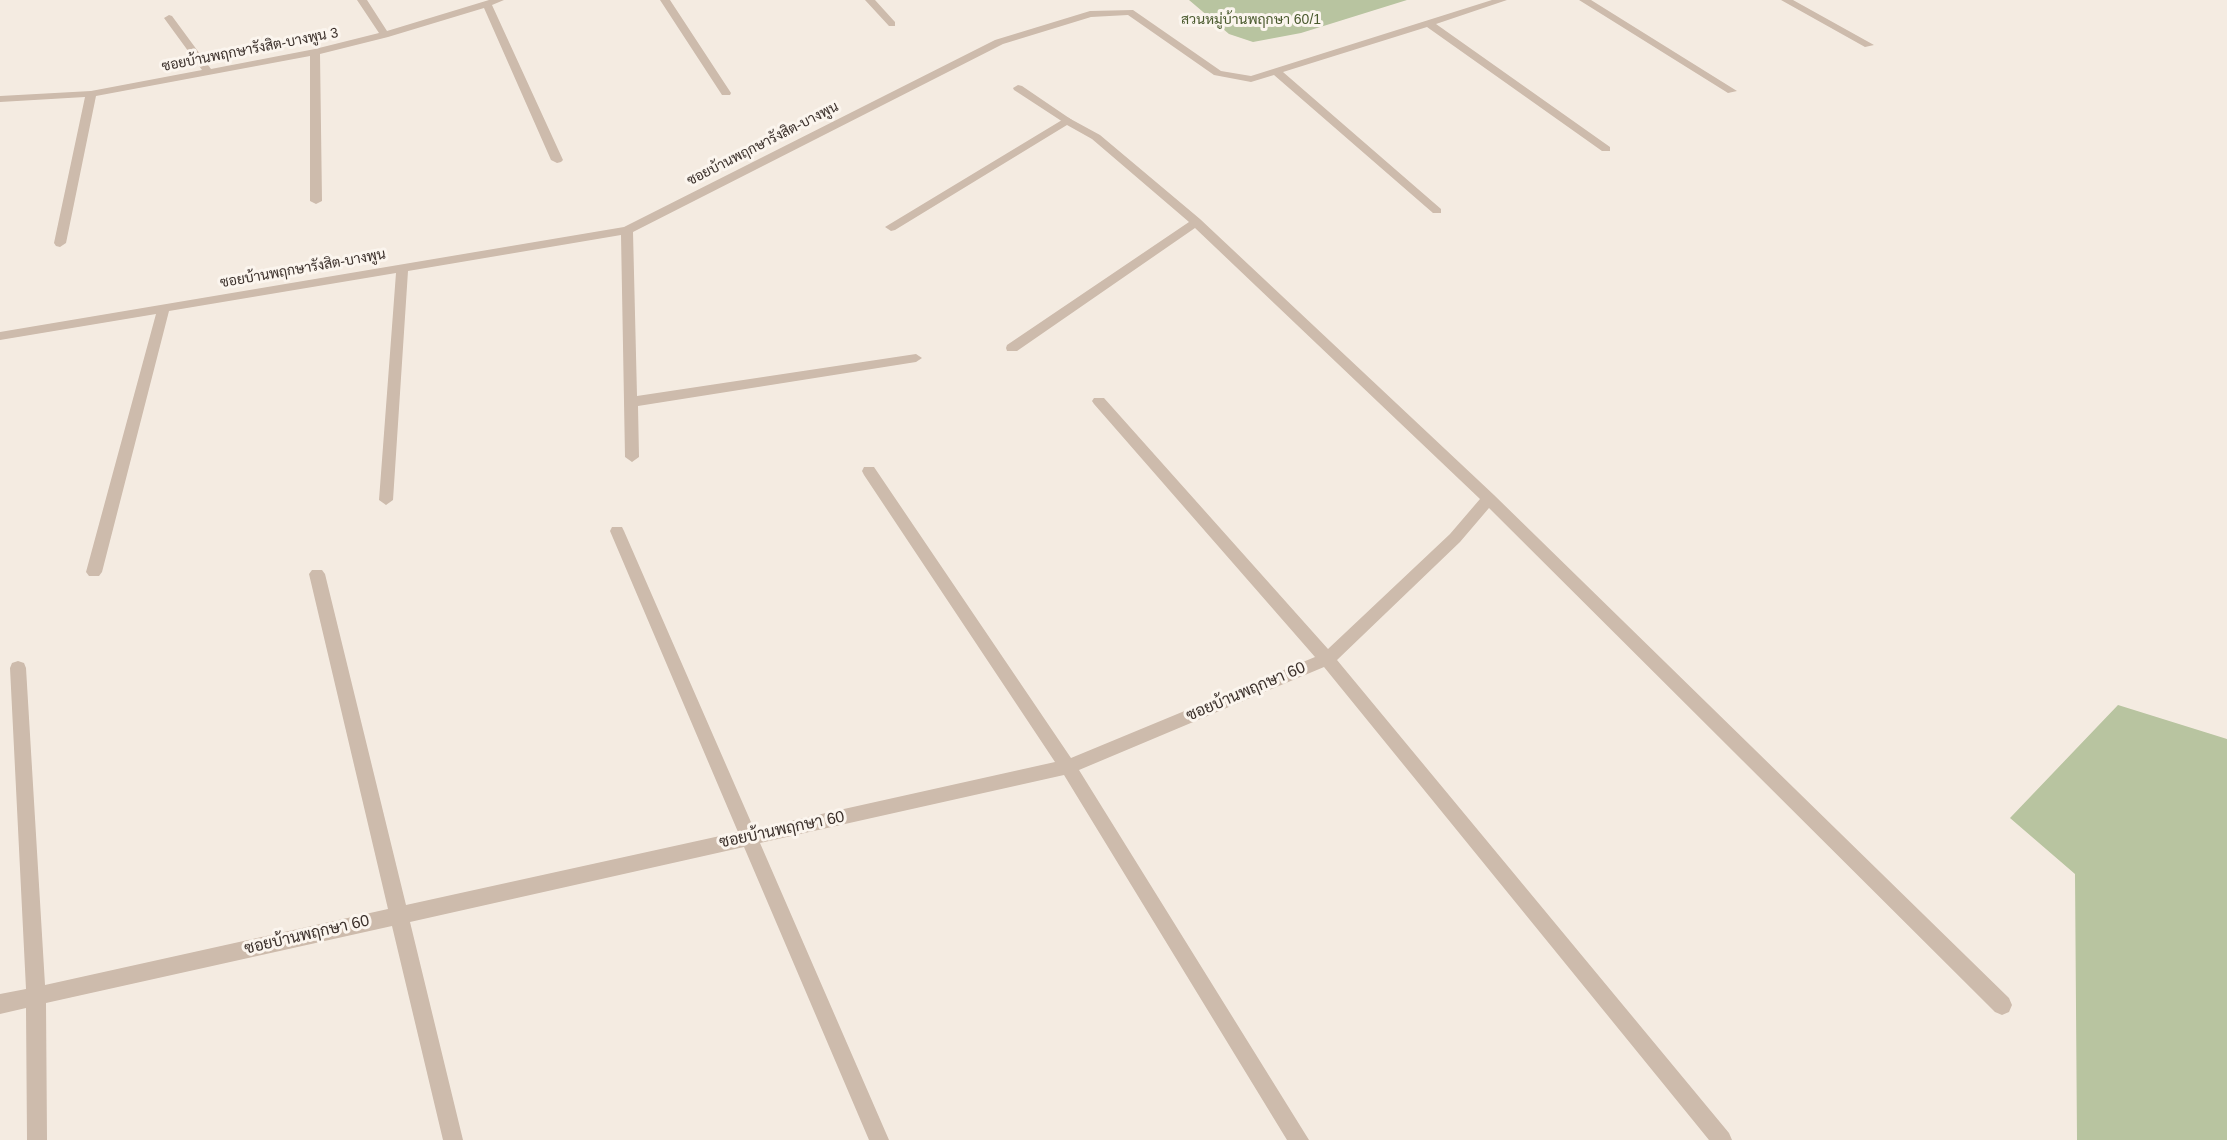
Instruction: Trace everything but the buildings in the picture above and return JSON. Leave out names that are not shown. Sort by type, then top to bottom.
[{"type":"street","points":[[362,0],[385,35]]},
{"type":"street","name":"ซอยบ้านพฤกษารังสิต-บางพูน 3","points":[[0,99],[91,94],[315,52],[385,35],[500,0]]},
{"type":"street","points":[[665,0],[726,93]]},
{"type":"street","points":[[870,0],[892,24]]},
{"type":"street","name":"ซอยบ้านพฤกษารังสิต-บางพูน","points":[[0,336],[627,230],[999,42],[1090,14],[1130,12],[1218,74],[1251,79],[1502,0]]},
{"type":"street","points":[[1584,0],[1732,92]]},
{"type":"street","points":[[1786,0],[1869,45]]},
{"type":"street","points":[[487,4],[557,160]]},
{"type":"street","points":[[169,18],[208,72]]},
{"type":"street","points":[[1428,23],[1606,149]]},
{"type":"street","points":[[315,52],[316,201]]},
{"type":"street","points":[[1276,71],[1437,211]]},
{"type":"street","points":[[1017,88],[1096,137],[1196,222],[1489,499],[2002,1005]]},
{"type":"street","points":[[60,243],[91,94]]},
{"type":"street","points":[[891,227],[1067,120]]},
{"type":"street","points":[[1012,348],[1196,222]]},
{"type":"street","points":[[627,230],[632,457]]},
{"type":"street","points":[[386,500],[402,267]]},
{"type":"street","points":[[94,572],[164,308]]},
{"type":"street","points":[[631,402],[916,358]]},
{"type":"street","points":[[1099,401],[1327,659],[1722,1140]]},
{"type":"street","points":[[869,471],[1068,767],[1299,1140]]},
{"type":"street","name":"ซอยบ้านพฤกษา 60","points":[[0,1004],[1068,767],[1327,659],[1455,538],[1489,499]]},
{"type":"street","points":[[617,531],[879,1140]]},
{"type":"street","points":[[317,574],[397,916],[453,1140]]},
{"type":"street","points":[[18,668],[36,996],[36,1140]]},
{"type":"green space","name":"สวนหมู่บ้านพฤกษา 60/1","points":[[1189,0],[1407,0],[1301,33],[1253,42],[1229,34]]},
{"type":"green space","points":[[2118,705],[2227,739],[2227,1140],[2077,1140],[2075,874],[2010,818]]}]
